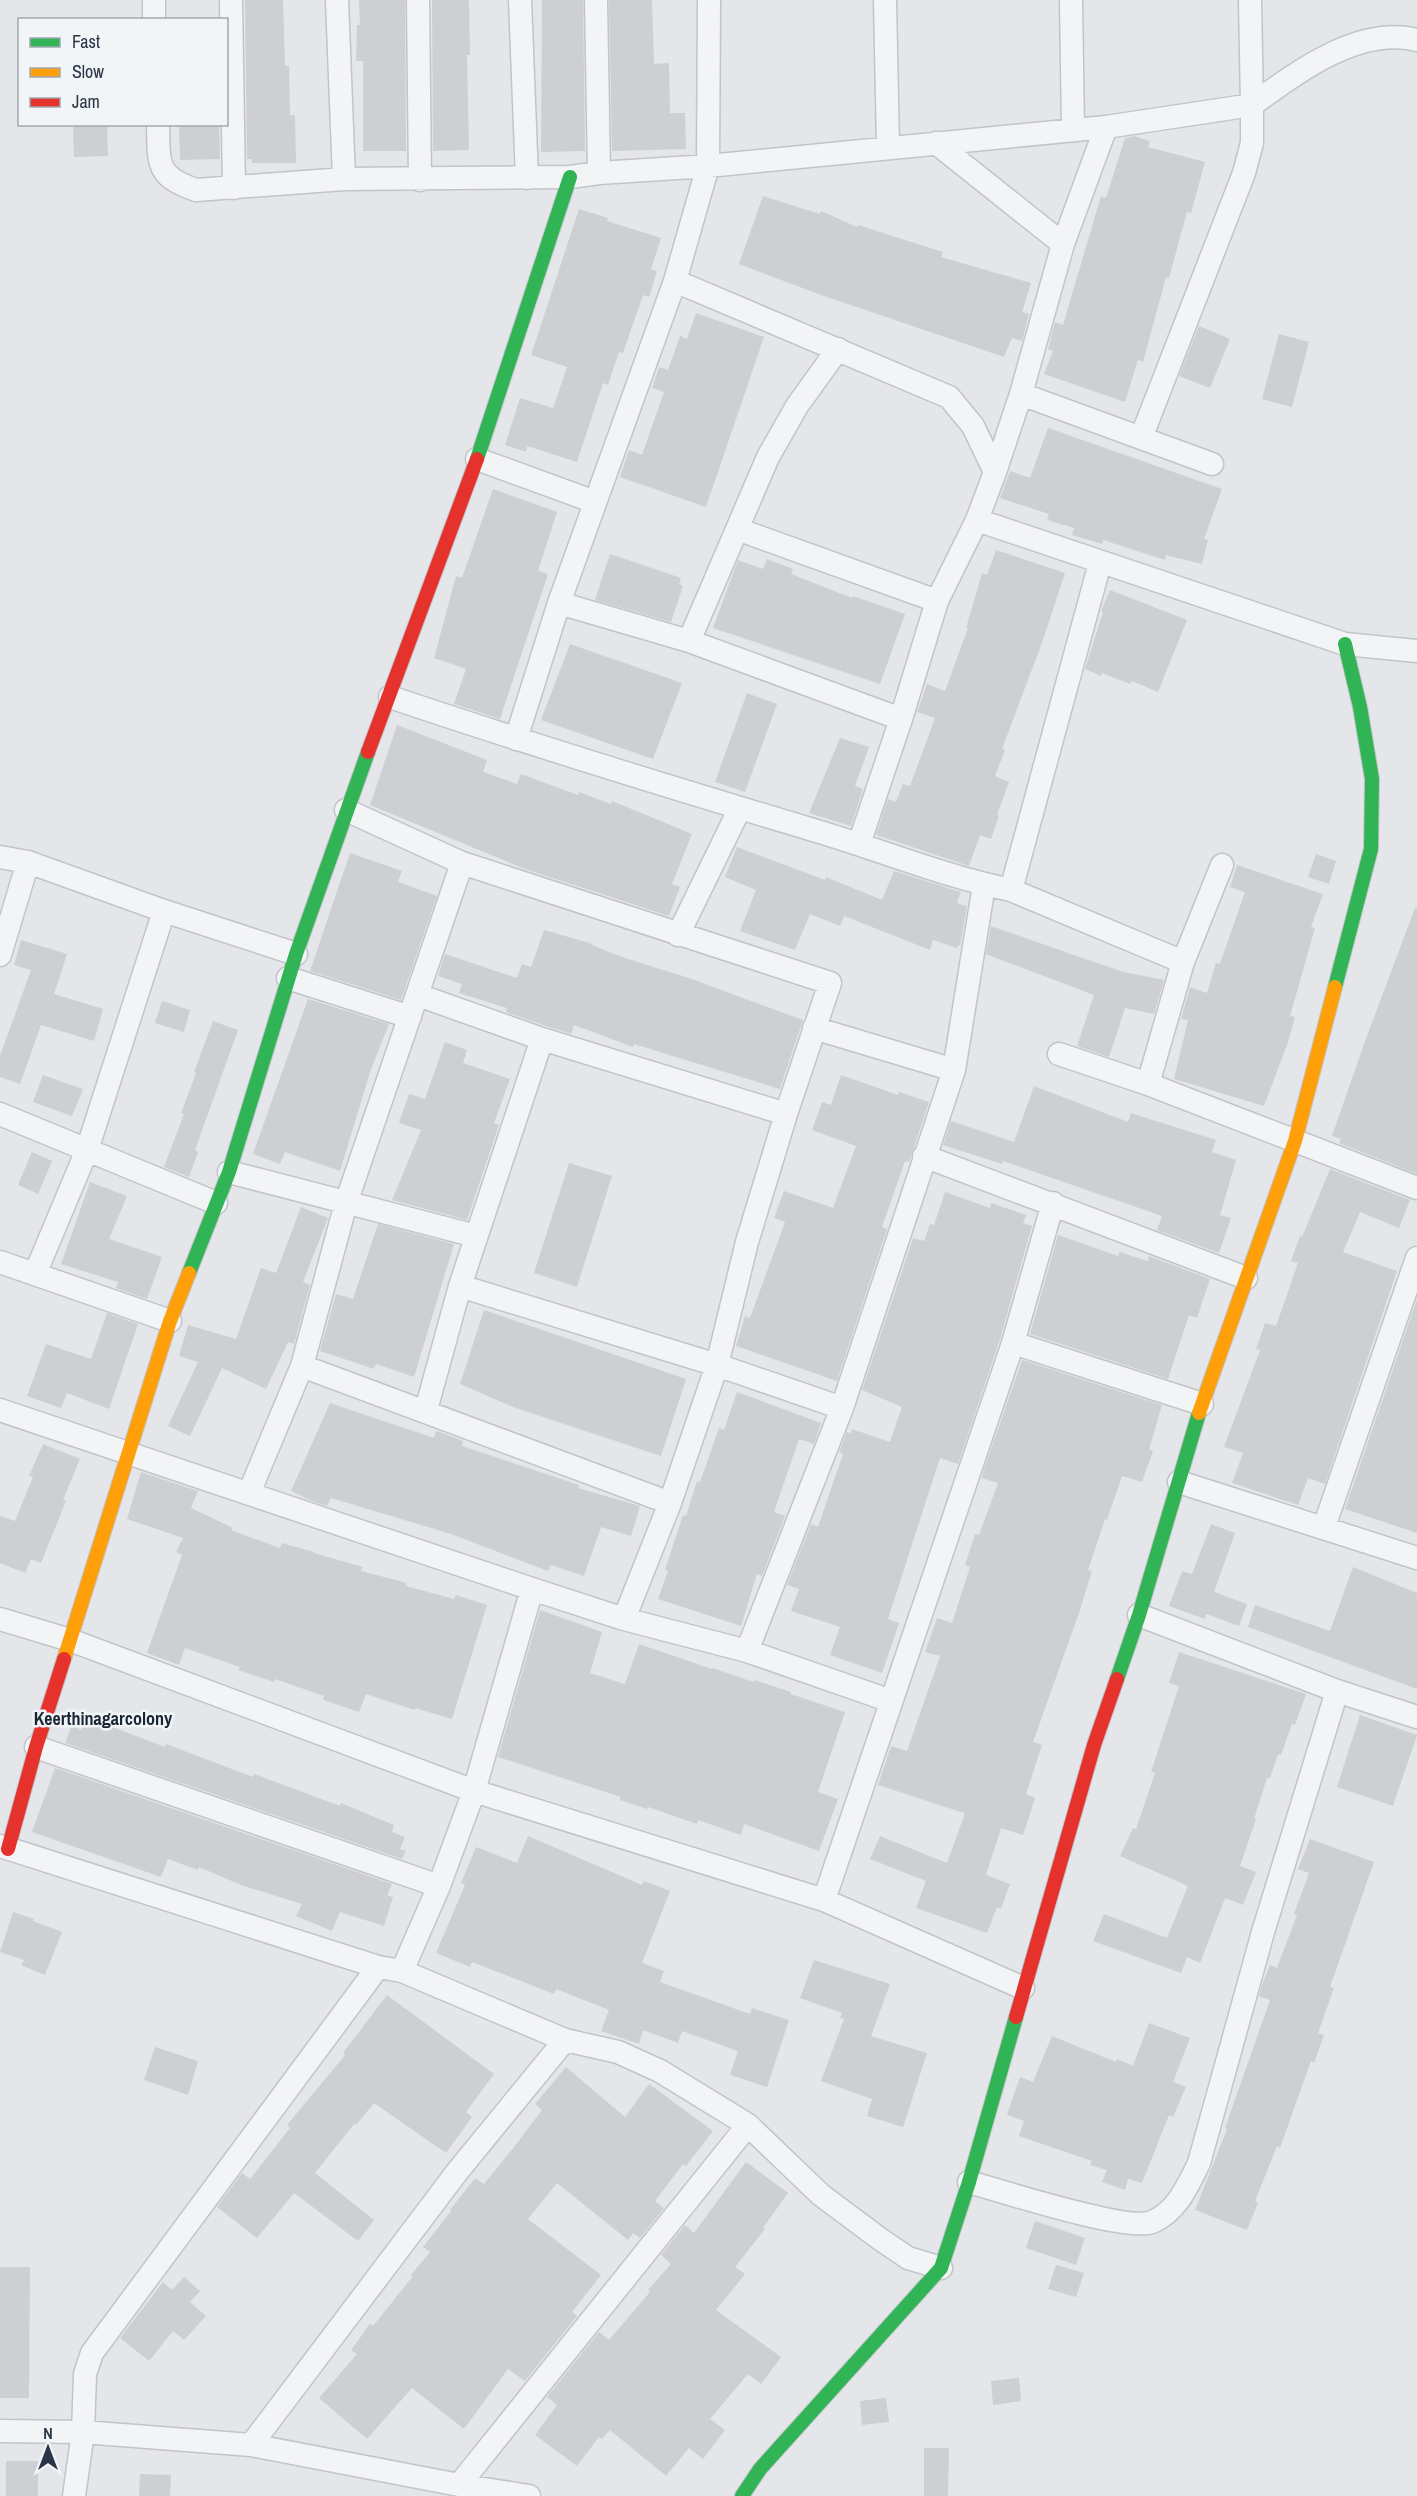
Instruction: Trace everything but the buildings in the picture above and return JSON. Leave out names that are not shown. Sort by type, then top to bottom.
[{"type":"street","points":[[154,0],[154,18]]},
{"type":"street","points":[[231,0],[234,188]]},
{"type":"street","points":[[337,0],[344,179]]},
{"type":"street","points":[[418,0],[420,180]]},
{"type":"street","points":[[520,0],[527,178]]},
{"type":"street","points":[[596,0],[599,173]]},
{"type":"street","points":[[516,739],[559,603],[675,281],[708,166],[709,0]]},
{"type":"street","points":[[885,0],[888,147]]},
{"type":"street","points":[[1071,0],[1073,130]]},
{"type":"street","points":[[1141,438],[1244,173],[1252,143],[1250,0]]},
{"type":"street","points":[[158,126],[159,156],[163,171],[176,183],[196,190],[344,179],[570,177],[708,166],[1106,127],[1252,105],[1296,73],[1365,40],[1400,36],[1417,40]]},
{"type":"street","points":[[859,844],[937,601],[977,520],[995,472],[1021,394],[1063,244],[1106,127]]},
{"type":"street","points":[[936,143],[1063,244]]},
{"type":"street","points":[[570,177],[477,459],[346,810],[296,954],[229,1172],[170,1321],[4,1847],[378,1967],[402,1971],[565,2040],[618,2052],[660,2071],[748,2125],[821,2195],[908,2258],[941,2268]]},
{"type":"street","points":[[675,281],[949,397],[974,426],[995,472]]},
{"type":"street","points":[[689,641],[768,457],[797,406],[838,349]]},
{"type":"street","points":[[1021,394],[1212,464]]},
{"type":"street","points":[[477,459],[595,502]]},
{"type":"street","points":[[977,520],[1345,644],[1417,651]]},
{"type":"street","points":[[737,529],[937,601]]},
{"type":"street","points":[[1011,890],[1100,563]]},
{"type":"street","points":[[559,603],[689,641],[901,719]]},
{"type":"street","points":[[742,2496],[760,2469],[941,2268],[969,2182],[1094,1745],[1139,1615],[1202,1404],[1295,1140],[1371,849],[1372,779],[1360,707],[1345,644]]},
{"type":"street","points":[[390,697],[516,739],[859,844],[984,885],[1011,890],[1183,963]]},
{"type":"street","points":[[678,935],[740,808]]},
{"type":"street","points":[[346,810],[462,863],[830,983],[786,1114],[747,1242],[717,1365],[670,1503],[624,1619]]},
{"type":"street","points":[[0,857],[28,862],[164,911],[296,954]]},
{"type":"street","points":[[0,955],[28,862]]},
{"type":"street","points":[[249,1493],[302,1365],[346,1203],[462,863]]},
{"type":"street","points":[[1148,1084],[1183,963],[1222,865]]},
{"type":"street","points":[[747,1651],[842,1408],[954,1070],[984,885]]},
{"type":"street","points":[[35,1274],[87,1150],[164,911]]},
{"type":"street","points":[[288,978],[410,1017]]},
{"type":"street","points":[[418,995],[542,1039],[786,1114]]},
{"type":"street","points":[[814,1028],[954,1070]]},
{"type":"street","points":[[426,1410],[460,1286],[542,1039]]},
{"type":"street","points":[[1059,1054],[1148,1084],[1417,1188]]},
{"type":"street","points":[[0,1114],[216,1203]]},
{"type":"street","points":[[924,1156],[1246,1278]]},
{"type":"street","points":[[229,1172],[476,1236]]},
{"type":"street","points":[[824,1900],[1013,1343],[1053,1203]]},
{"type":"street","points":[[1324,1527],[1417,1258]]},
{"type":"street","points":[[0,1262],[170,1321]]},
{"type":"street","points":[[460,1286],[717,1365],[842,1408]]},
{"type":"street","points":[[1013,1343],[1202,1404]]},
{"type":"street","points":[[302,1365],[670,1503]]},
{"type":"street","points":[[0,1410],[532,1589],[624,1619],[747,1651],[891,1701]]},
{"type":"street","points":[[1179,1482],[1417,1558]]},
{"type":"street","points":[[402,1971],[439,1886],[474,1791],[532,1589]]},
{"type":"street","points":[[1139,1615],[1337,1691],[1417,1717]]},
{"type":"street","points":[[0,1619],[70,1640],[474,1791],[824,1900],[1023,1988]]},
{"type":"street","points":[[969,2182],[1122,2224],[1150,2223],[1171,2211],[1186,2189],[1199,2163],[1263,1932],[1337,1691]]},
{"type":"street","points":[[36,1747],[439,1886]]},
{"type":"street","points":[[74,2496],[82,2432],[85,2374],[92,2353],[378,1967]]},
{"type":"street","points":[[251,2445],[456,2172],[565,2040]]},
{"type":"street","points":[[459,2485],[748,2125]]},
{"type":"street","points":[[0,2431],[82,2432],[251,2445],[492,2493],[529,2496]]},
{"type":"traffic: fast","points":[[477,459],[570,177]]},
{"type":"traffic: fast","points":[[1335,987],[1371,849],[1372,779],[1360,707],[1345,644]]},
{"type":"traffic: fast","points":[[189,1273],[229,1172],[296,954],[368,752]]},
{"type":"traffic: fast","points":[[1117,1679],[1139,1615],[1199,1413]]},
{"type":"traffic: fast","points":[[742,2496],[760,2469],[941,2268],[969,2182],[1016,2017]]},
{"type":"traffic: slow","points":[[1199,1413],[1295,1141],[1335,987]]},
{"type":"traffic: slow","points":[[64,1659],[170,1321],[189,1273]]},
{"type":"traffic: jam","points":[[368,752],[477,459]]},
{"type":"traffic: jam","points":[[8,1849],[36,1747],[64,1659]]},
{"type":"traffic: jam","points":[[1016,2017],[1094,1745],[1117,1679]]},
{"type":"district","name":"Keerthinagarcolony","points":[[103,1719]]}]
